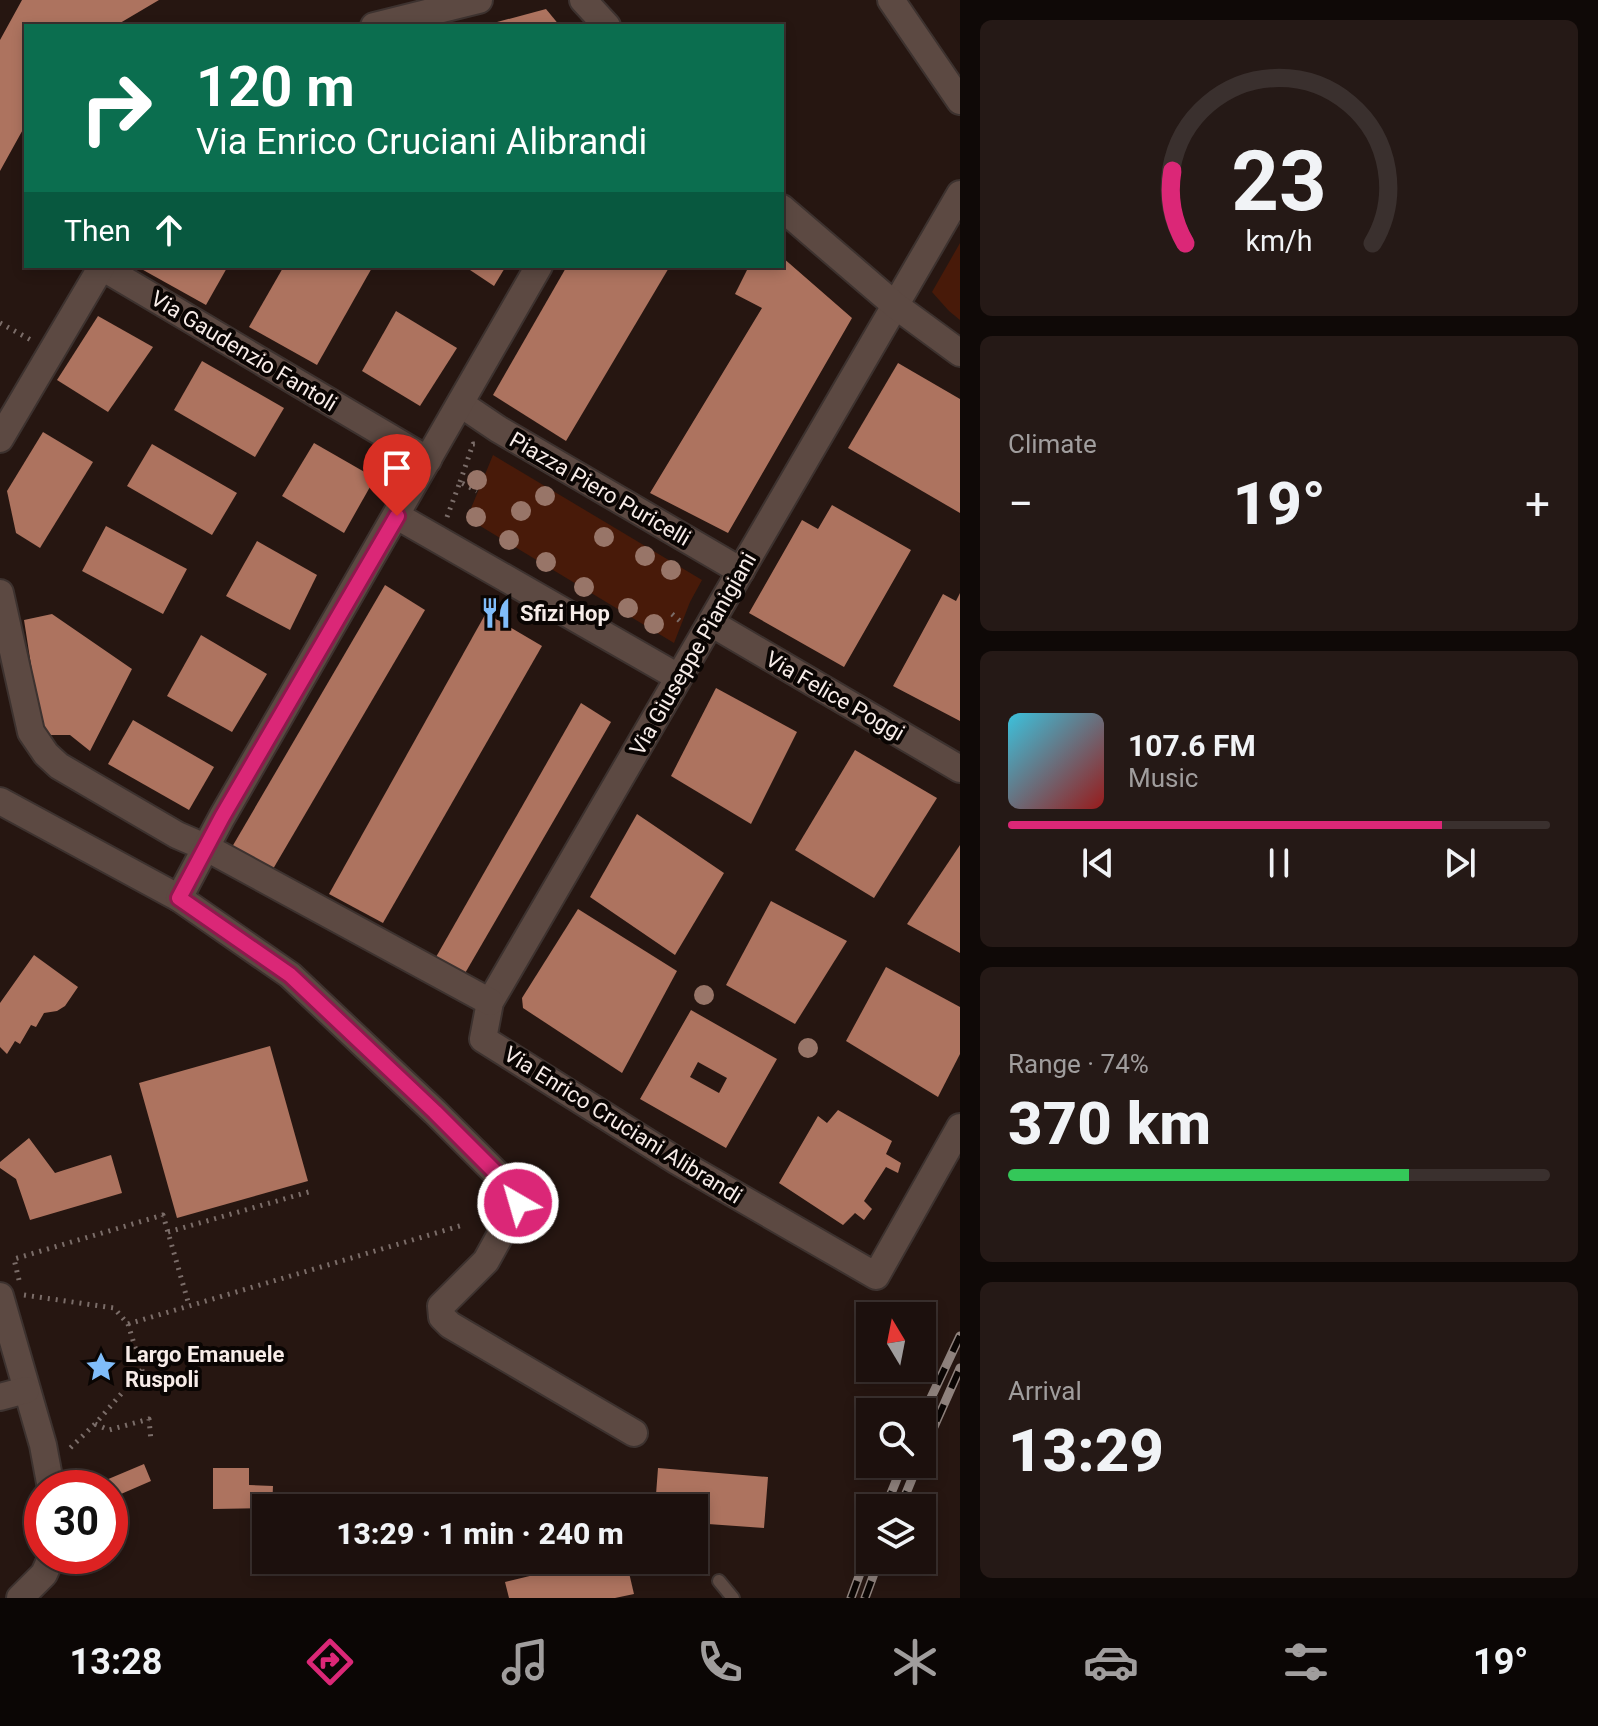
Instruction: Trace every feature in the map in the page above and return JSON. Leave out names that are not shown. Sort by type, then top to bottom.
[{"type":"street","points":[[382,24],[479,0]]},
{"type":"street","points":[[583,0],[605,24]]},
{"type":"street","points":[[891,0],[960,101]]},
{"type":"street","name":"Via Giuseppe Pianigiani","points":[[490,1002],[960,194]]},
{"type":"street","points":[[784,210],[896,306],[960,353]]},
{"type":"street","points":[[0,439],[101,268]]},
{"type":"street","name":"Via Gaudenzio Fantoli","points":[[105,268],[428,460]]},
{"type":"street","points":[[179,898],[538,268]]},
{"type":"street","name":"Piazza Piero Puricelli","points":[[461,404],[741,571]]},
{"type":"street","points":[[397,516],[678,677]]},
{"type":"street","points":[[0,593],[31,732],[59,766],[168,830],[207,848],[490,1002]]},
{"type":"street","name":"Via Felice Poggi","points":[[711,623],[960,769]]},
{"type":"street","points":[[0,801],[179,898],[290,975],[435,1112],[515,1192],[517,1206],[486,1261],[441,1306],[442,1317],[450,1325],[634,1433]]},
{"type":"street","name":"Via Enrico Cruciani Alibrandi","points":[[490,1002],[483,1039],[677,1161],[876,1276],[960,1127]]},
{"type":"street","points":[[11,1291],[26,1390],[48,1470]]},
{"type":"street","points":[[0,1397],[26,1390]]},
{"type":"street","points":[[20,1598],[44,1574]]},
{"type":"lane","points":[[719,1581],[733,1598]]},
{"type":"path","points":[[0,323],[53,352]]},
{"type":"path","points":[[168,1232],[312,1191]]},
{"type":"path","points":[[67,1452],[142,1370],[128,1324],[114,1308],[11,1291],[14,1259],[163,1215],[189,1306]]},
{"type":"path","points":[[128,1324],[463,1225]]},
{"type":"path","points":[[95,1424],[109,1430],[149,1419],[151,1441]]},
{"type":"shaded area","points":[[960,243],[960,320],[932,292]]},
{"type":"shaded area","points":[[493,455],[702,580],[674,643],[467,518]]},
{"type":"building","points":[[22,0],[159,0],[118,24],[24,24],[24,128],[0,171],[0,40]]},
{"type":"building","points":[[546,9],[558,24],[490,24]]},
{"type":"building","points":[[784,259],[852,318],[728,533],[650,493],[762,308],[735,294],[748,268],[784,268]]},
{"type":"building","points":[[140,268],[227,268],[206,305]]},
{"type":"building","points":[[283,268],[372,268],[317,365],[249,327]]},
{"type":"building","points":[[467,268],[505,268],[494,286]]},
{"type":"building","points":[[566,268],[669,268],[566,441],[493,395]]},
{"type":"building","points":[[396,311],[457,348],[420,406],[362,371]]},
{"type":"building","points":[[98,316],[153,347],[108,412],[57,380]]},
{"type":"building","points":[[202,361],[284,408],[255,457],[174,410]]},
{"type":"building","points":[[898,363],[960,399],[960,513],[848,448]]},
{"type":"building","points":[[43,432],[93,462],[40,548],[16,533],[7,491]]},
{"type":"building","points":[[314,443],[375,478],[344,533],[282,496]]},
{"type":"building","points":[[152,444],[237,493],[212,535],[127,486]]},
{"type":"building","points":[[832,505],[911,550],[844,667],[749,613],[802,520],[818,529]]},
{"type":"building","points":[[106,526],[187,569],[163,614],[82,571]]},
{"type":"building","points":[[257,541],[317,575],[290,630],[226,596]]},
{"type":"building","points":[[385,585],[425,610],[273,869],[232,847]]},
{"type":"building","points":[[960,593],[960,721],[893,686],[943,594],[956,601]]},
{"type":"building","points":[[486,613],[542,646],[383,923],[329,894]]},
{"type":"building","points":[[52,614],[132,669],[90,751],[70,735],[42,735],[24,620]]},
{"type":"building","points":[[201,635],[267,674],[232,732],[167,696]]},
{"type":"building","points":[[716,688],[797,732],[751,824],[671,776]]},
{"type":"building","points":[[581,703],[611,722],[464,975],[436,957]]},
{"type":"building","points":[[133,720],[214,767],[189,810],[108,764]]},
{"type":"building","points":[[855,750],[937,798],[874,898],[795,850]]},
{"type":"building","points":[[637,814],[724,873],[675,955],[590,897]]},
{"type":"building","points":[[960,845],[960,953],[907,924]]},
{"type":"building","points":[[771,901],[847,941],[795,1024],[726,985]]},
{"type":"building","points":[[578,909],[677,971],[622,1073],[523,1008],[522,998]]},
{"type":"building","points":[[34,955],[78,987],[65,1006],[44,1013],[36,1027],[31,1025],[20,1044],[15,1041],[7,1054],[0,1047],[0,1003]]},
{"type":"building","points":[[886,967],[960,1007],[960,1054],[938,1097],[846,1041]]},
{"type":"building","points":[[691,1010],[777,1059],[726,1148],[640,1099]],"holes":[[[698,1062],[727,1078],[719,1093],[690,1077]]]},
{"type":"building","points":[[270,1046],[308,1181],[177,1218],[139,1083]]},
{"type":"building","points":[[838,1110],[892,1141],[886,1154],[901,1163],[898,1173],[886,1167],[864,1201],[872,1209],[864,1220],[855,1213],[843,1225],[779,1183],[818,1116],[827,1123]]},
{"type":"building","points":[[29,1138],[55,1173],[111,1155],[122,1193],[30,1220],[16,1179],[0,1168],[0,1162]]},
{"type":"building","points":[[144,1464],[151,1481],[128,1491],[128,1471]]},
{"type":"building","points":[[213,1468],[249,1468],[249,1485],[273,1486],[273,1494],[252,1494],[252,1508],[213,1509]]},
{"type":"building","points":[[658,1468],[768,1477],[764,1528],[708,1524],[708,1494],[656,1494]]},
{"type":"building","points":[[538,1574],[629,1574],[634,1594],[615,1598],[509,1598],[505,1582]]},
{"type":"railway","points":[[931,1398],[960,1336]]},
{"type":"railway","points":[[936,1422],[960,1368]]},
{"type":"railway","points":[[891,1494],[897,1478]]},
{"type":"railway","points":[[906,1494],[912,1478]]},
{"type":"railway","points":[[851,1598],[860,1574]]},
{"type":"railway","points":[[865,1598],[874,1574]]},
{"type":"place","name":"Sfizi Hop","points":[[496,613]]},
{"type":"place","name":"Largo Emanuele Ruspoli","points":[[101,1367]]},
{"type":"route","points":[[397,516],[222,817],[179,898],[290,975],[312,994],[515,1192],[518,1203]]}]
